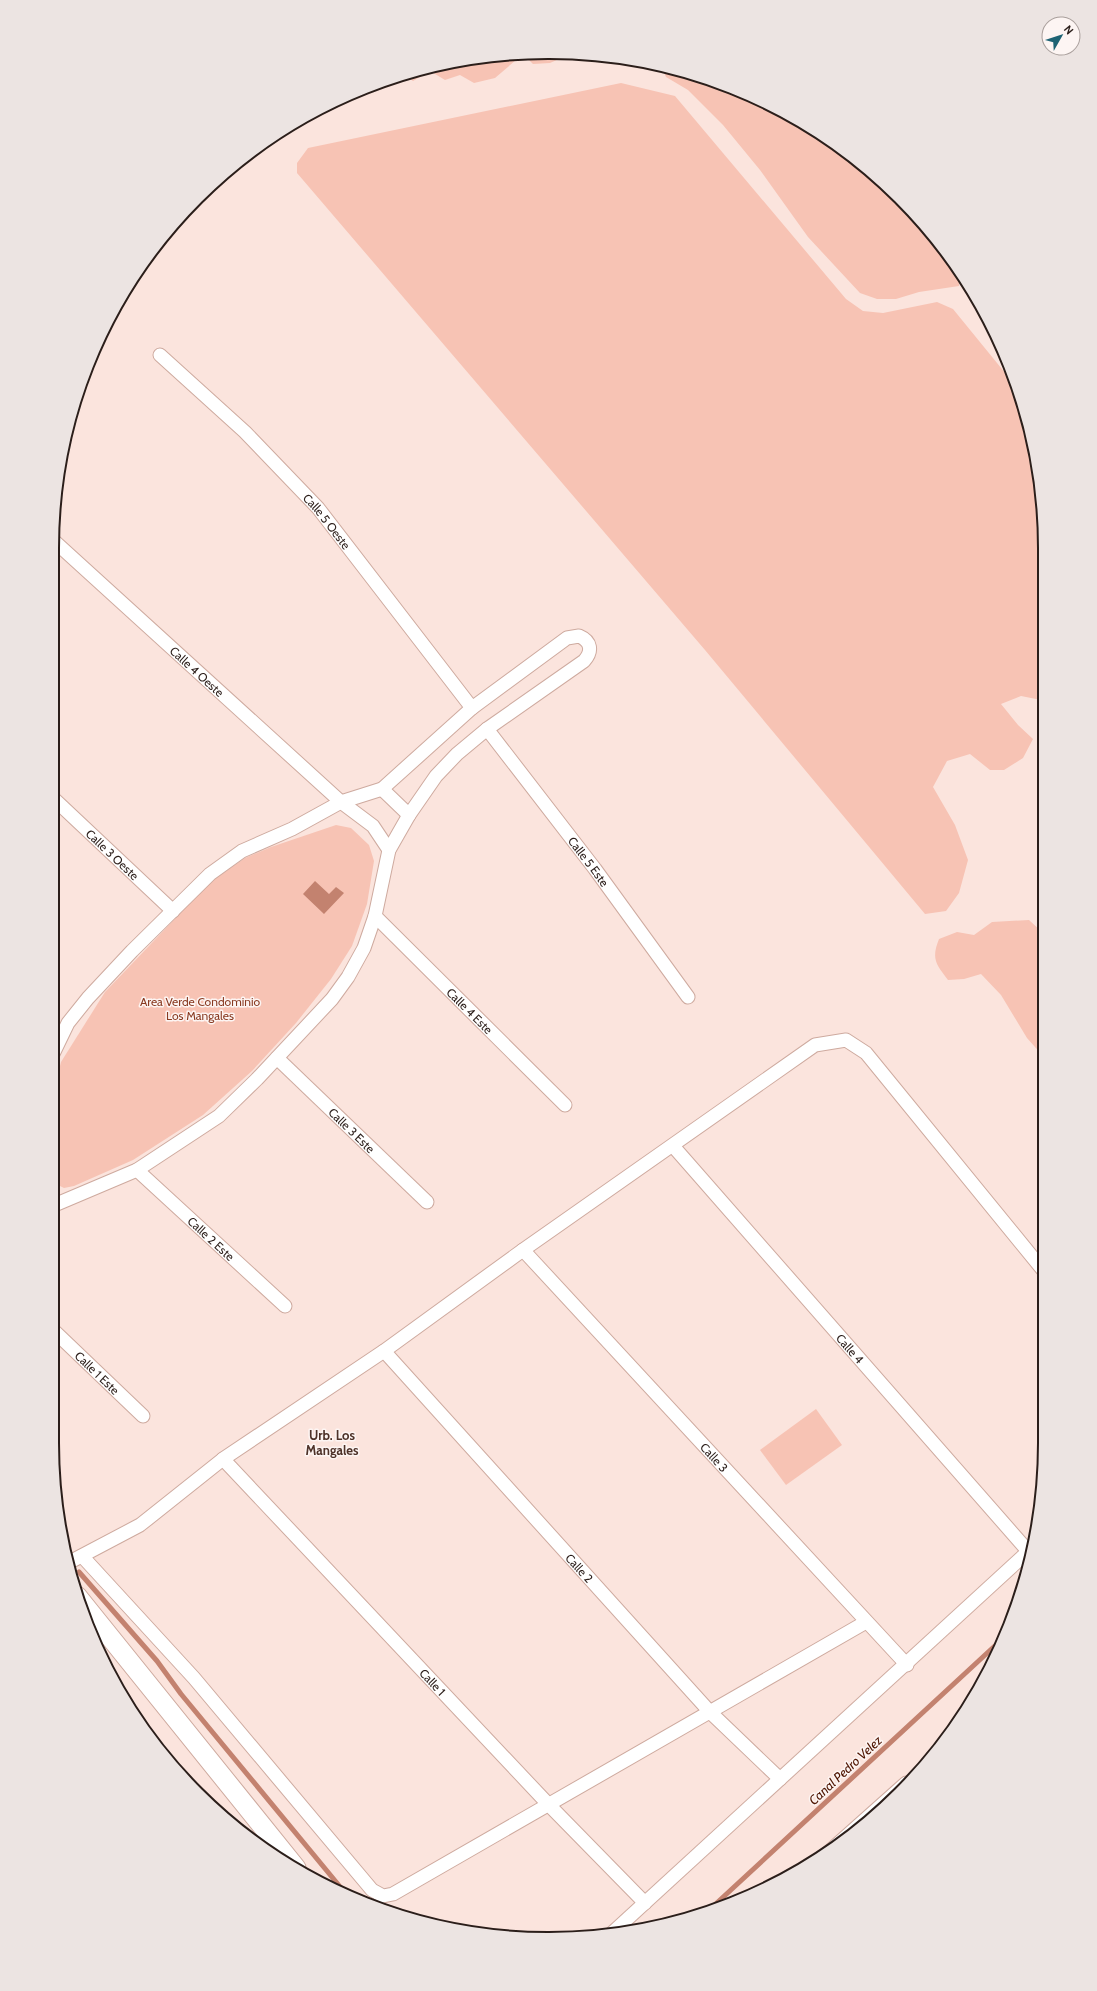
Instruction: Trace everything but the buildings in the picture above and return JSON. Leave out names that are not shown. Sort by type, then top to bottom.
[{"type":"street","name":"Calle 5 Oeste","points":[[160,355],[244,432],[318,508],[472,708]]},
{"type":"street","name":"Calle 4 Oeste","points":[[59,546],[341,802],[373,826],[389,850]]},
{"type":"street","points":[[59,1042],[68,1023],[88,998],[210,874],[242,851],[292,829],[341,802],[382,789],[472,708],[567,638],[579,636],[587,642],[590,646],[590,652],[584,661],[487,729],[456,754],[436,776],[409,816],[389,850],[375,916],[364,948],[348,976],[332,999],[277,1058],[219,1116],[137,1170],[59,1199]]},
{"type":"street","name":"Calle 5 Este","points":[[487,729],[600,874],[688,997]]},
{"type":"street","points":[[382,789],[409,816]]},
{"type":"street","name":"Calle 3 Oeste","points":[[59,804],[173,911]]},
{"type":"street","name":"Calle 4 Este","points":[[375,916],[565,1105]]},
{"type":"street","points":[[74,1560],[140,1525],[223,1459],[384,1351],[523,1250],[674,1146],[815,1045],[846,1040],[866,1053],[1038,1264]]},
{"type":"street","name":"Calle 3 Este","points":[[277,1058],[428,1202]]},
{"type":"street","name":"Calle 4","points":[[674,1146],[1027,1546]]},
{"type":"street","name":"Calle 2 Este","points":[[137,1170],[285,1306]]},
{"type":"street","name":"Calle 3","points":[[523,1250],[866,1622],[907,1664]]},
{"type":"street","name":"Calle 1 Este","points":[[59,1336],[143,1416]]},
{"type":"street","name":"Calle 2","points":[[384,1351],[710,1712],[780,1779]]},
{"type":"street","name":"Calle 1","points":[[223,1459],[549,1805],[645,1903]]},
{"type":"street","points":[[619,1927],[1025,1555]]},
{"type":"street","points":[[82,1556],[194,1678],[372,1890],[383,1896],[393,1894],[866,1622]]},
{"type":"street","points":[[89,1611],[286,1855]]},
{"type":"green space","points":[[558,59],[550,63],[533,64],[529,60]]},
{"type":"green space","points":[[516,60],[495,78],[474,83],[460,75],[445,80],[433,73],[453,68]]},
{"type":"green space","points":[[664,73],[706,85],[736,96],[765,109],[820,141],[871,180],[895,202],[937,251],[956,277],[959,282],[959,286],[919,292],[896,299],[877,299],[860,293],[808,237],[760,170],[723,125],[688,90],[666,77]]},
{"type":"green space","points":[[421,76],[413,81],[411,79]]},
{"type":"green space","points":[[621,83],[675,96],[846,299],[863,311],[883,313],[937,302],[953,309],[1006,374],[1012,391],[1029,453],[1037,516],[1038,699],[1021,696],[1001,704],[1018,725],[1033,739],[1023,758],[1004,770],[990,770],[970,754],[947,761],[933,787],[955,825],[968,860],[959,893],[946,911],[925,914],[705,650],[297,173],[297,163],[308,148]]},
{"type":"green space","name":"Area Verde Condominio Los Mangales","points":[[336,825],[351,828],[369,845],[374,861],[367,904],[352,946],[331,979],[296,1023],[252,1071],[203,1115],[133,1160],[74,1186],[64,1188],[59,1186],[59,1070],[61,1062],[105,992],[210,882],[245,858],[271,847]]},
{"type":"green space","points":[[1029,920],[1038,928],[1038,1050],[1027,1038],[1001,995],[981,974],[964,979],[948,980],[940,970],[936,961],[935,952],[939,939],[957,932],[974,935],[992,922]]},
{"type":"green space","points":[[816,1409],[842,1445],[786,1485],[760,1450]]},
{"type":"shaded area","points":[[315,881],[329,894],[336,887],[344,893],[324,914],[303,894]]},
{"type":"waterway","points":[[79,1572],[157,1661],[181,1694],[339,1885]]},
{"type":"waterway","name":"Canal Pedro Velez","points":[[718,1901],[993,1647]]},
{"type":"district","name":"Urb. Los Mangales","points":[[332,1442]]}]
